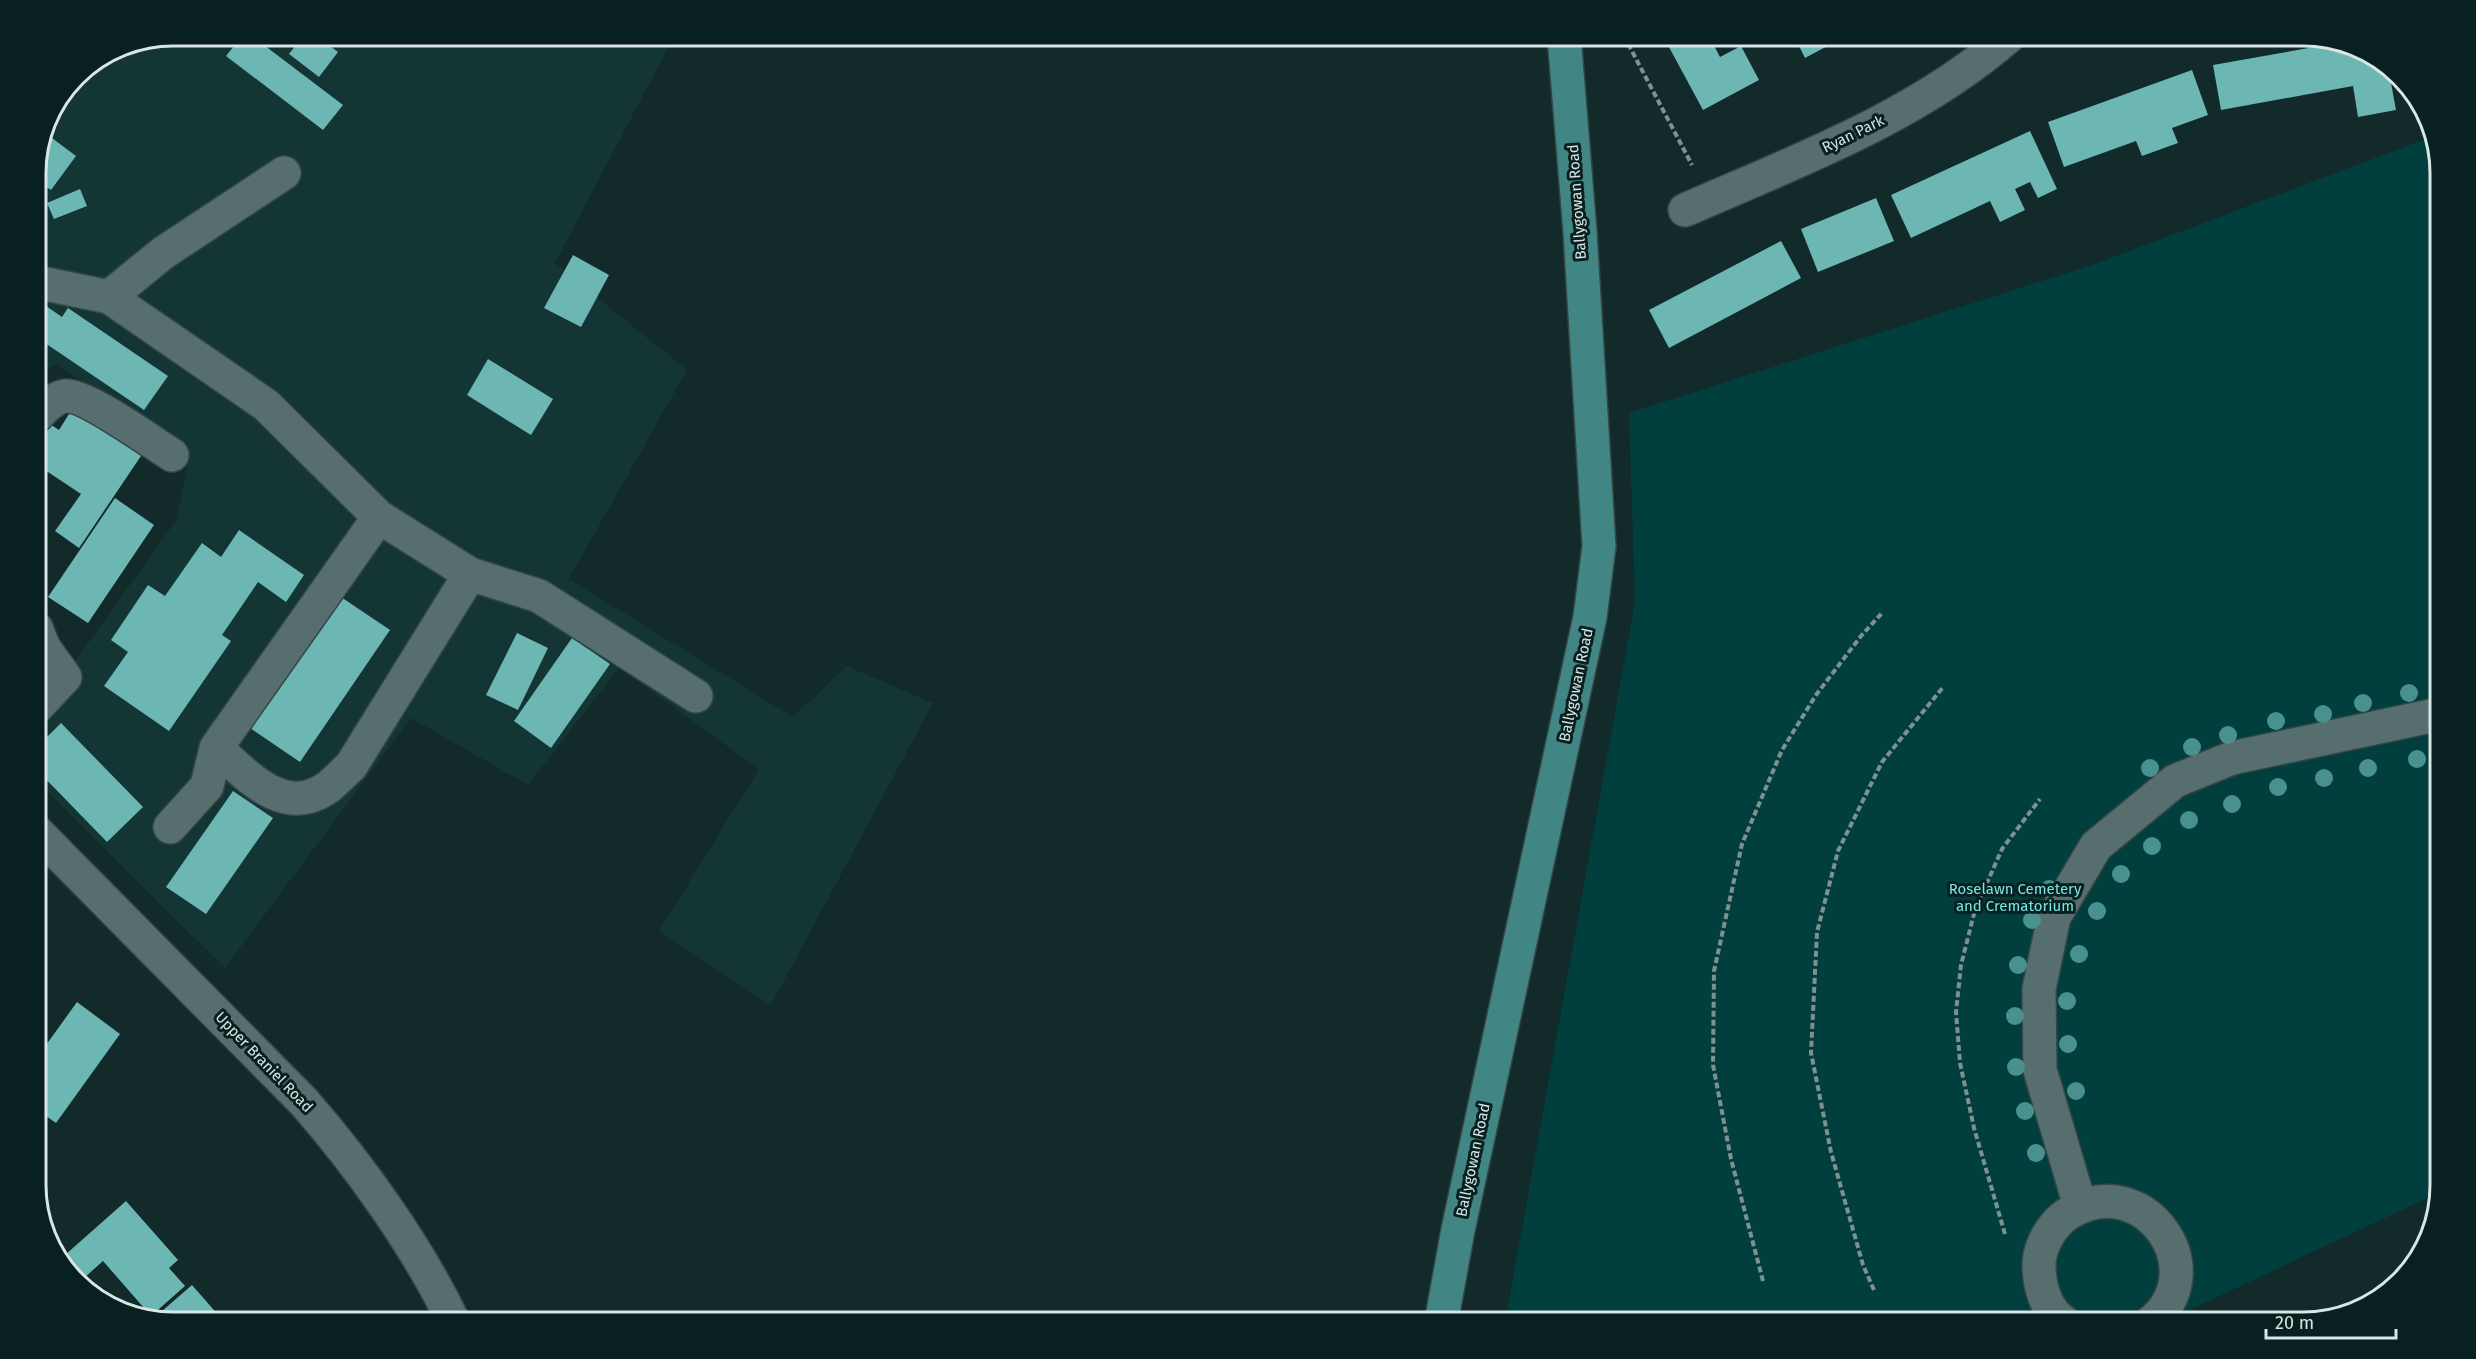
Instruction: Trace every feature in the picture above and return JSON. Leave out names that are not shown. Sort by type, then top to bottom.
[{"type":"main road","name":"Ballygowan Road","points":[[1443,1312],[1590,617],[1599,546],[1580,232],[1565,46]]},
{"type":"street","name":"Ryan Park","points":[[1697,204],[1873,127],[1983,59],[1998,46]]},
{"type":"street","points":[[109,297],[163,253],[284,173]]},
{"type":"street","points":[[47,284],[109,297],[266,405],[379,517],[470,574],[539,596],[696,696]]},
{"type":"street","points":[[47,407],[66,396],[83,400],[172,455]]},
{"type":"street","points":[[170,827],[207,786],[216,748],[379,517]]},
{"type":"street","points":[[216,748],[264,790],[297,800],[326,789],[351,766],[470,574]]},
{"type":"street","points":[[47,652],[65,676],[47,696]]},
{"type":"street","points":[[2080,1206],[2040,1070],[2039,989],[2054,917],[2096,846],[2175,781],[2232,758],[2430,716]]},
{"type":"street","name":"Upper Braniel Road","points":[[47,842],[304,1102],[332,1134],[396,1223],[448,1312]]},
{"type":"street","points":[[2056,1312],[2047,1302],[2040,1282],[2039,1260],[2047,1238],[2060,1219],[2080,1206],[2103,1201],[2126,1203],[2147,1214],[2163,1230],[2174,1251],[2176,1275],[2170,1297],[2161,1312]]},
{"type":"path","points":[[1628,46],[1697,204]]},
{"type":"path","points":[[1762,1281],[1731,1159],[1713,1065],[1714,970],[1742,844],[1782,750],[1816,695],[1861,636],[1882,613]]},
{"type":"path","points":[[1874,1290],[1863,1265],[1831,1152],[1810,1053],[1817,932],[1838,851],[1882,762],[1944,686]]},
{"type":"path","points":[[2006,1237],[1974,1128],[1960,1063],[1956,1012],[1961,964],[1975,910],[2002,849],[2040,799]]},
{"type":"shaded area","points":[[165,47],[668,47],[555,263],[687,370],[569,579],[793,717],[847,666],[933,703],[771,1005],[659,931],[759,769],[619,668],[528,785],[411,718],[225,968],[47,792],[47,701],[177,519],[189,454],[57,364],[47,369],[48,157],[51,140],[63,110],[90,78],[110,63],[140,51]]},
{"type":"green space","name":"Roselawn Cemetery and Crematorium","points":[[2425,139],[2429,165],[2429,1197],[2185,1312],[1507,1312],[1635,602],[1629,413],[2095,264]]},
{"type":"building","points":[[1669,46],[1714,46],[1720,57],[1741,46],[1759,80],[1703,110]]},
{"type":"building","points":[[1799,46],[1827,46],[1805,58]]},
{"type":"building","points":[[233,47],[266,47],[343,105],[323,130],[226,56]]},
{"type":"building","points":[[294,47],[331,47],[338,52],[319,77],[289,54]]},
{"type":"building","points":[[2313,47],[2336,51],[2366,63],[2391,83],[2396,110],[2358,117],[2353,86],[2221,110],[2213,65]]},
{"type":"building","points":[[2192,70],[2208,115],[2172,128],[2178,143],[2142,156],[2136,141],[2064,167],[2048,122]]},
{"type":"building","points":[[2030,131],[2057,189],[2038,198],[2030,182],[2015,189],[2025,210],[2000,222],[1990,201],[1911,238],[1891,195]]},
{"type":"building","points":[[52,138],[76,156],[51,190],[47,187],[47,165]]},
{"type":"building","points":[[80,189],[87,206],[54,219],[47,203]]},
{"type":"building","points":[[1876,198],[1894,241],[1818,272],[1801,229]]},
{"type":"building","points":[[1781,241],[1801,278],[1669,348],[1649,310]]},
{"type":"building","points":[[573,255],[609,275],[581,327],[544,308]]},
{"type":"building","points":[[47,307],[62,317],[68,308],[168,376],[144,410],[47,344]]},
{"type":"building","points":[[488,359],[553,399],[531,435],[467,395]]},
{"type":"building","points":[[74,406],[143,453],[79,548],[55,531],[81,494],[47,471],[47,422],[59,430]]},
{"type":"building","points":[[115,498],[154,525],[88,623],[48,597]]},
{"type":"building","points":[[239,530],[304,575],[286,602],[258,582],[222,635],[231,641],[169,731],[104,686],[128,652],[111,640],[148,585],[165,596],[202,543],[221,557]]},
{"type":"building","points":[[338,595],[390,630],[300,762],[247,726]]},
{"type":"building","points":[[517,633],[548,648],[518,710],[486,695]]},
{"type":"building","points":[[572,638],[610,664],[551,748],[514,721]]},
{"type":"building","points":[[61,723],[143,807],[107,842],[47,780],[47,737]]},
{"type":"building","points":[[233,791],[273,818],[206,914],[166,887]]},
{"type":"building","points":[[77,1002],[120,1034],[56,1123],[47,1117],[47,1044]]},
{"type":"building","points":[[126,1201],[178,1260],[169,1268],[185,1286],[157,1311],[145,1309],[103,1261],[86,1277],[67,1254]]},
{"type":"building","points":[[192,1285],[216,1312],[173,1312],[162,1311]]}]
